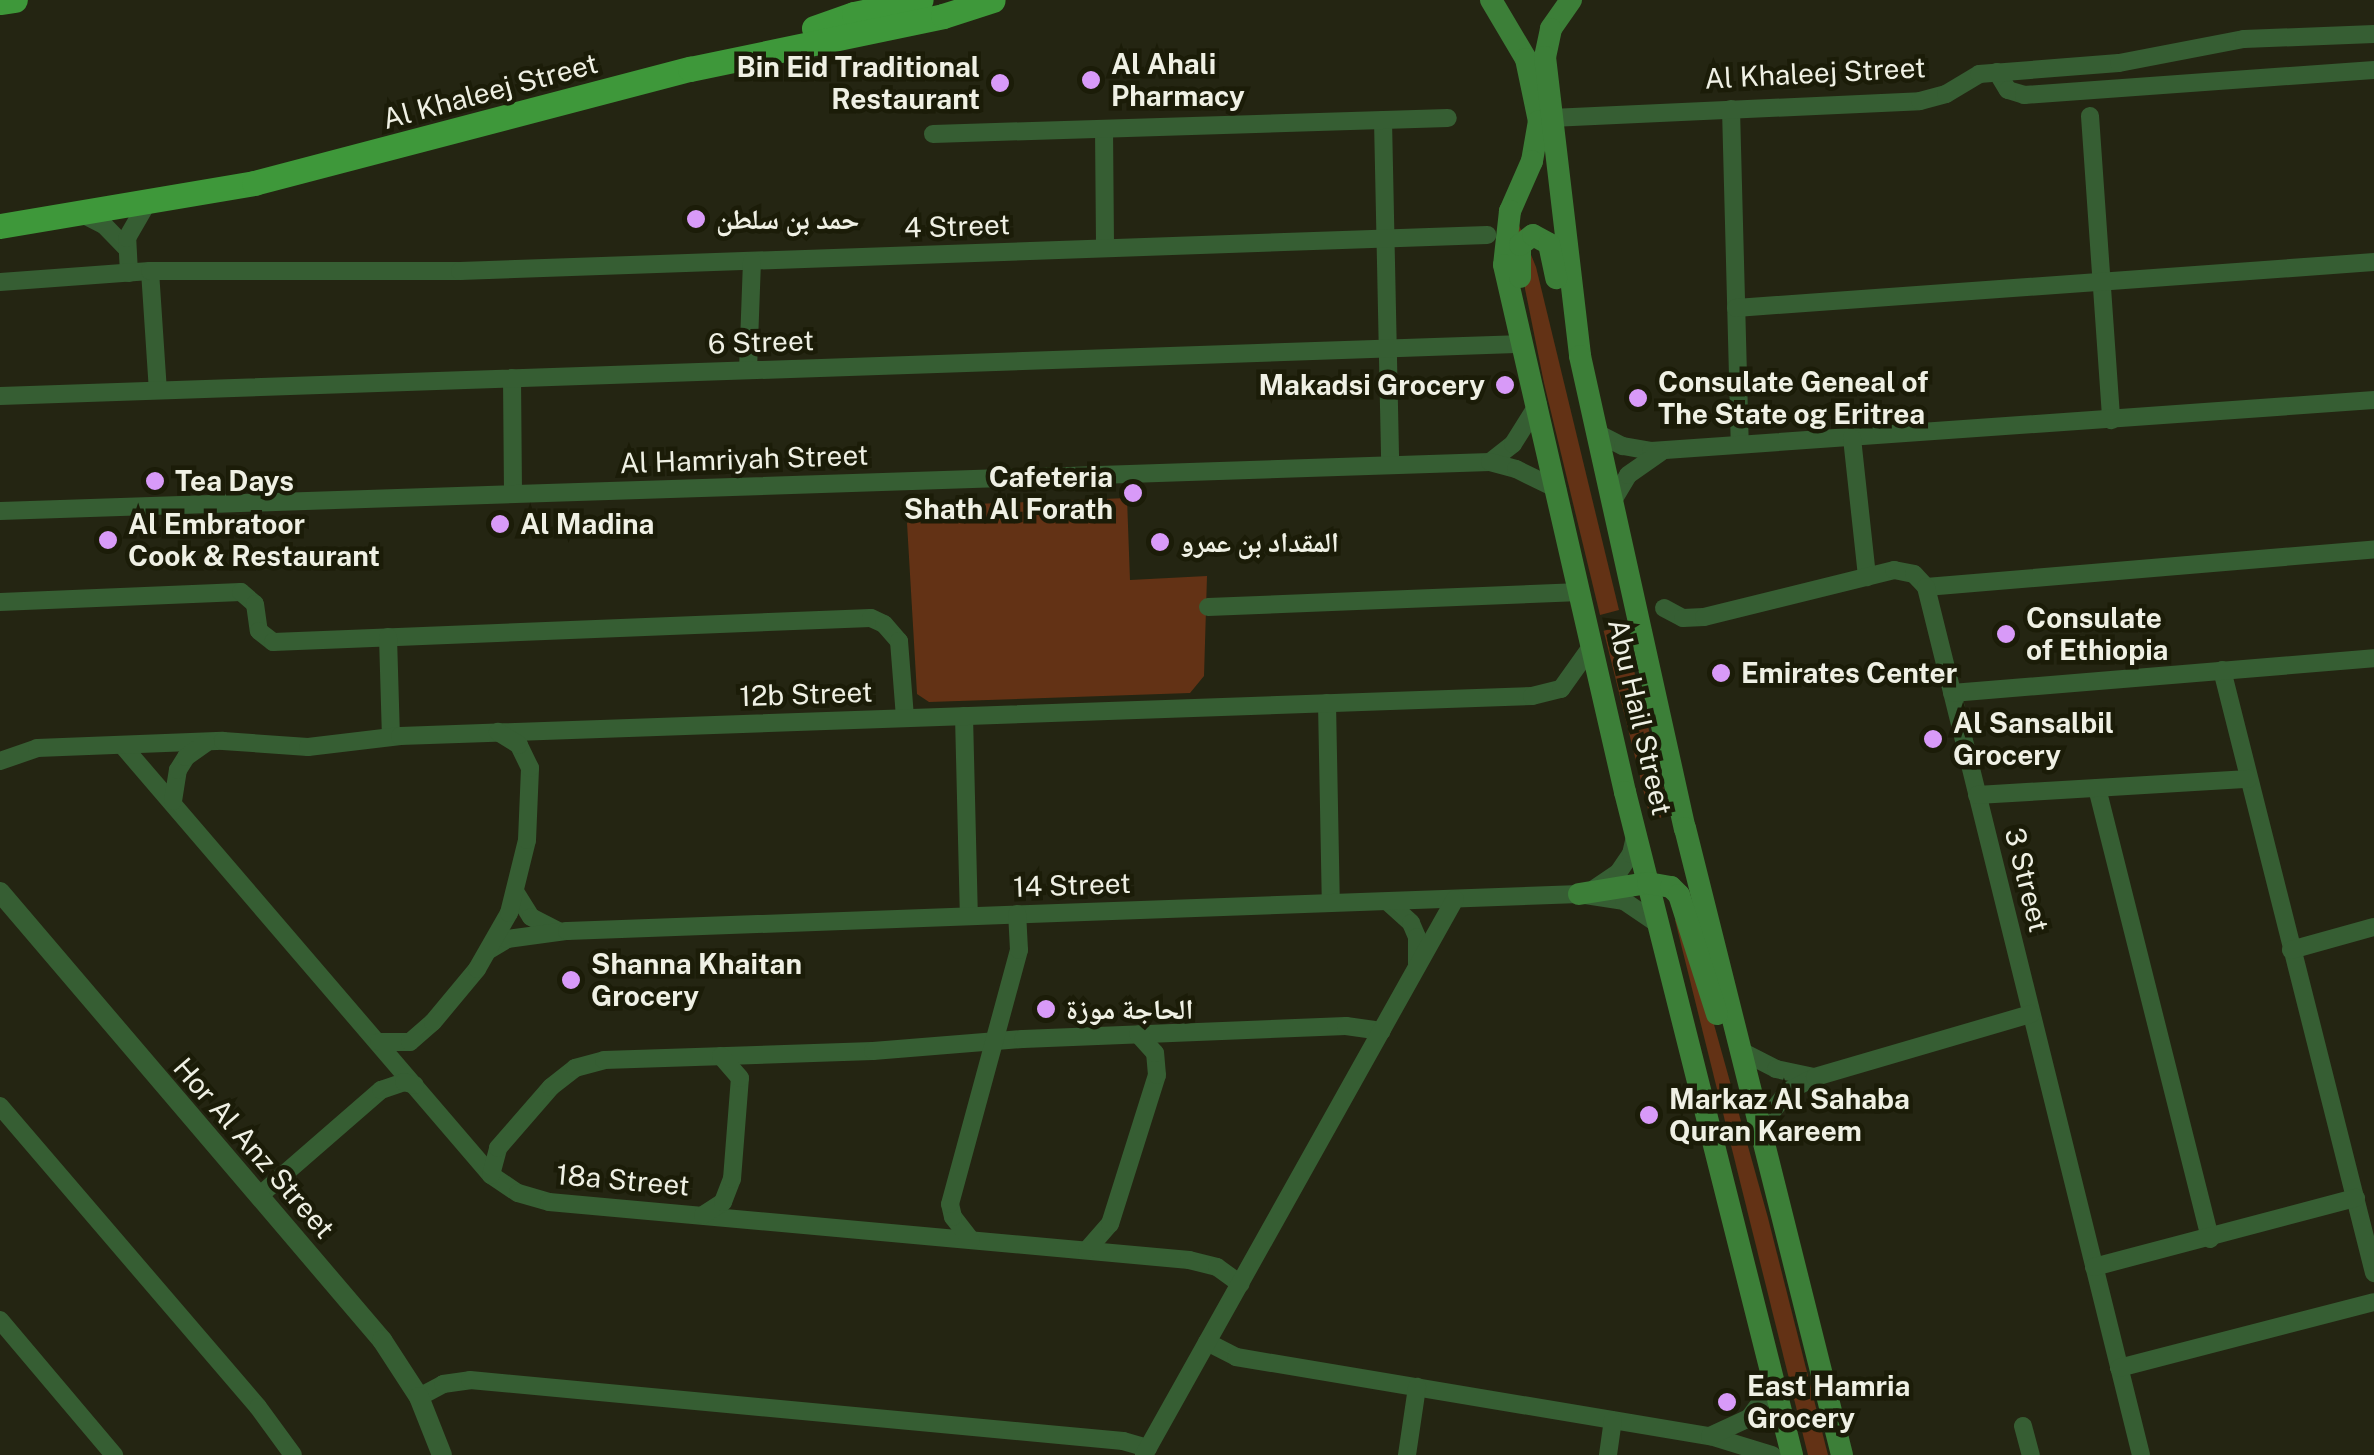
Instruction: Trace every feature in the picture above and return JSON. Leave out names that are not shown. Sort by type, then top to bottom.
[{"type":"main road","points":[[0,2],[15,0]]},
{"type":"main road","points":[[779,48],[834,20],[922,0]]},
{"type":"main road","name":"Al Khaleej Street","points":[[0,226],[148,204],[330,165],[779,48],[942,16],[993,0]]},
{"type":"main road","name":"Abu Hail Street","points":[[1491,0],[1519,43],[1538,107],[1536,148],[1510,211],[1503,252],[1515,311],[1648,883],[1792,1455]]},
{"type":"main road","name":"Abu Hail Street","points":[[1571,0],[1557,16],[1546,42],[1551,118],[1580,356],[1739,1043],[1842,1455]]},
{"type":"main road","points":[[1515,311],[1520,292],[1520,245],[1528,237],[1539,236],[1551,250],[1567,339],[1580,356]]},
{"type":"main road","points":[[1580,894],[1648,883],[1670,887],[1680,895],[1716,1012],[1739,1043]]},
{"type":"street","name":"Al Khaleej Street","points":[[1551,118],[1920,101],[1946,94],[1975,75],[2119,63],[2244,39],[2374,34]]},
{"type":"street","points":[[2119,63],[2121,88]]},
{"type":"street","points":[[1997,72],[2018,95],[2374,70]]},
{"type":"street","points":[[1731,109],[1740,444]]},
{"type":"street","points":[[2090,116],[2111,420]]},
{"type":"street","points":[[933,134],[1448,118]]},
{"type":"street","points":[[1383,120],[1390,465]]},
{"type":"street","points":[[1104,129],[1105,248]]},
{"type":"street","points":[[129,272],[126,247],[130,229],[148,204]]},
{"type":"street","points":[[84,215],[104,224],[126,247]]},
{"type":"street","name":"4 Street","points":[[0,282],[150,271],[340,274],[1487,235]]},
{"type":"street","points":[[748,370],[752,261]]},
{"type":"street","points":[[1736,308],[2374,262]]},
{"type":"street","points":[[150,271],[158,390]]},
{"type":"street","name":"6 Street","points":[[0,396],[1523,344]]},
{"type":"street","points":[[512,378],[513,494]]},
{"type":"street","points":[[1598,432],[1637,449],[1666,450],[2374,400]]},
{"type":"street","points":[[1490,462],[1513,444],[1538,404]]},
{"type":"street","points":[[1852,438],[1867,576]]},
{"type":"street","points":[[1612,502],[1639,465],[1666,450]]},
{"type":"street","name":"Al Hamriyah Street","points":[[0,511],[1490,462],[1516,468],[1557,488]]},
{"type":"street","points":[[1664,608],[1683,618],[1704,617],[1901,570],[1914,574],[1926,586],[2374,549]]},
{"type":"street","name":"3 Street","points":[[1926,586],[2141,1455]]},
{"type":"street","points":[[0,602],[241,592],[254,604],[258,631],[273,642],[871,618],[884,624],[899,641],[905,718]]},
{"type":"street","points":[[1208,607],[1581,592]]},
{"type":"street","points":[[388,637],[391,736]]},
{"type":"street","name":"12b Street","points":[[0,761],[38,748],[212,742],[308,747],[391,736],[1547,695],[1572,678],[1593,644]]},
{"type":"street","points":[[1952,693],[2374,658]]},
{"type":"street","points":[[2222,670],[2374,1273]]},
{"type":"street","points":[[1327,704],[1332,903]]},
{"type":"street","points":[[964,716],[969,916]]},
{"type":"street","points":[[379,1042],[402,1044],[416,1037],[449,1006],[489,950],[516,894],[527,840],[530,768],[520,744],[497,732]]},
{"type":"street","points":[[173,800],[178,770],[186,757],[212,742]]},
{"type":"street","name":"18a Street","points":[[122,745],[492,1175],[533,1199],[1203,1262],[1240,1284]]},
{"type":"street","points":[[1978,795],[2249,779]]},
{"type":"street","points":[[2097,788],[2210,1239]]},
{"type":"street","name":"14 Street","points":[[1580,894],[1601,887],[1618,873],[1630,854],[1636,832]]},
{"type":"street","name":"Hor Al Anz Street","points":[[0,892],[382,1340],[418,1397],[442,1455]]},
{"type":"street","points":[[516,894],[531,917],[567,931]]},
{"type":"street","name":"14 Street","points":[[489,950],[507,939],[567,931],[1580,894],[1624,901],[1658,924]]},
{"type":"street","points":[[418,1397],[442,1384],[470,1380],[1123,1441],[1146,1452],[1455,899]]},
{"type":"street","points":[[1388,902],[1401,911],[1417,938],[1416,969]]},
{"type":"street","points":[[971,1240],[953,1217],[950,1204],[1019,950],[1017,914]]},
{"type":"street","points":[[2290,950],[2374,927]]},
{"type":"street","points":[[1760,1127],[1788,1091],[1816,1077],[2032,1014]]},
{"type":"street","points":[[492,1175],[498,1148],[506,1136],[551,1087],[575,1068],[604,1060],[1138,1034],[1346,1026],[1382,1030]]},
{"type":"street","points":[[1087,1250],[1110,1224],[1157,1075],[1156,1053],[1138,1034]]},
{"type":"street","points":[[1739,1043],[1776,1069],[1816,1077]]},
{"type":"street","points":[[702,1215],[723,1202],[732,1179],[740,1078],[721,1056]]},
{"type":"street","points":[[260,1196],[371,1097],[392,1085],[415,1085]]},
{"type":"street","points":[[0,1106],[258,1407],[293,1455]]},
{"type":"street","points":[[2094,1267],[2356,1198]]},
{"type":"street","points":[[2120,1368],[2374,1302]]},
{"type":"street","points":[[0,1320],[114,1455]]},
{"type":"street","points":[[1208,1342],[1236,1356],[1710,1436],[1772,1455]]},
{"type":"street","points":[[1710,1436],[1748,1418],[1774,1384]]},
{"type":"street","points":[[1407,1455],[1418,1387]]},
{"type":"street","points":[[1608,1455],[1613,1420]]},
{"type":"street","points":[[2023,1426],[2030,1455]]},
{"type":"shaded area","points":[[1518,223],[1536,267],[1619,610],[1600,615],[1544,383],[1512,224]]},
{"type":"shaded area","points":[[1127,498],[1130,580],[1207,576],[1204,676],[1190,693],[929,702],[917,694],[907,523],[926,506]]},
{"type":"shaded area","points":[[1623,626],[1670,815],[1651,820],[1604,631]]},
{"type":"shaded area","points":[[1684,917],[1768,1218],[1828,1455],[1808,1455],[1675,920]]},
{"type":"place","name":"Al Ahali Pharmacy","points":[[1091,80]]},
{"type":"place","name":"Bin Eid Traditional Restaurant","points":[[1000,83]]},
{"type":"place","name":"حمد بن سلطن","points":[[696,219]]},
{"type":"place","name":"Makadsi Grocery","points":[[1505,385]]},
{"type":"place","name":"Consulate Geneal of The State og Eritrea","points":[[1638,398]]},
{"type":"place","name":"Tea Days","points":[[155,481]]},
{"type":"place","name":"Cafeteria Shath Al Forath","points":[[1133,493]]},
{"type":"place","name":"Al Madina","points":[[500,524]]},
{"type":"place","name":"Al Embratoor Cook & Restaurant","points":[[108,540]]},
{"type":"place","name":"المقداد بن عمرو","points":[[1160,542]]},
{"type":"place","name":"Consulate of Ethiopia","points":[[2006,634]]},
{"type":"place","name":"Emirates Center","points":[[1721,673]]},
{"type":"place","name":"Al Sansalbil Grocery","points":[[1933,739]]},
{"type":"place","name":"Shanna Khaitan Grocery","points":[[571,980]]},
{"type":"place","name":"الحاجة موزة","points":[[1046,1009]]},
{"type":"place","name":"Markaz Al Sahaba Quran Kareem","points":[[1649,1115]]},
{"type":"place","name":"East Hamria Grocery","points":[[1727,1402]]}]
